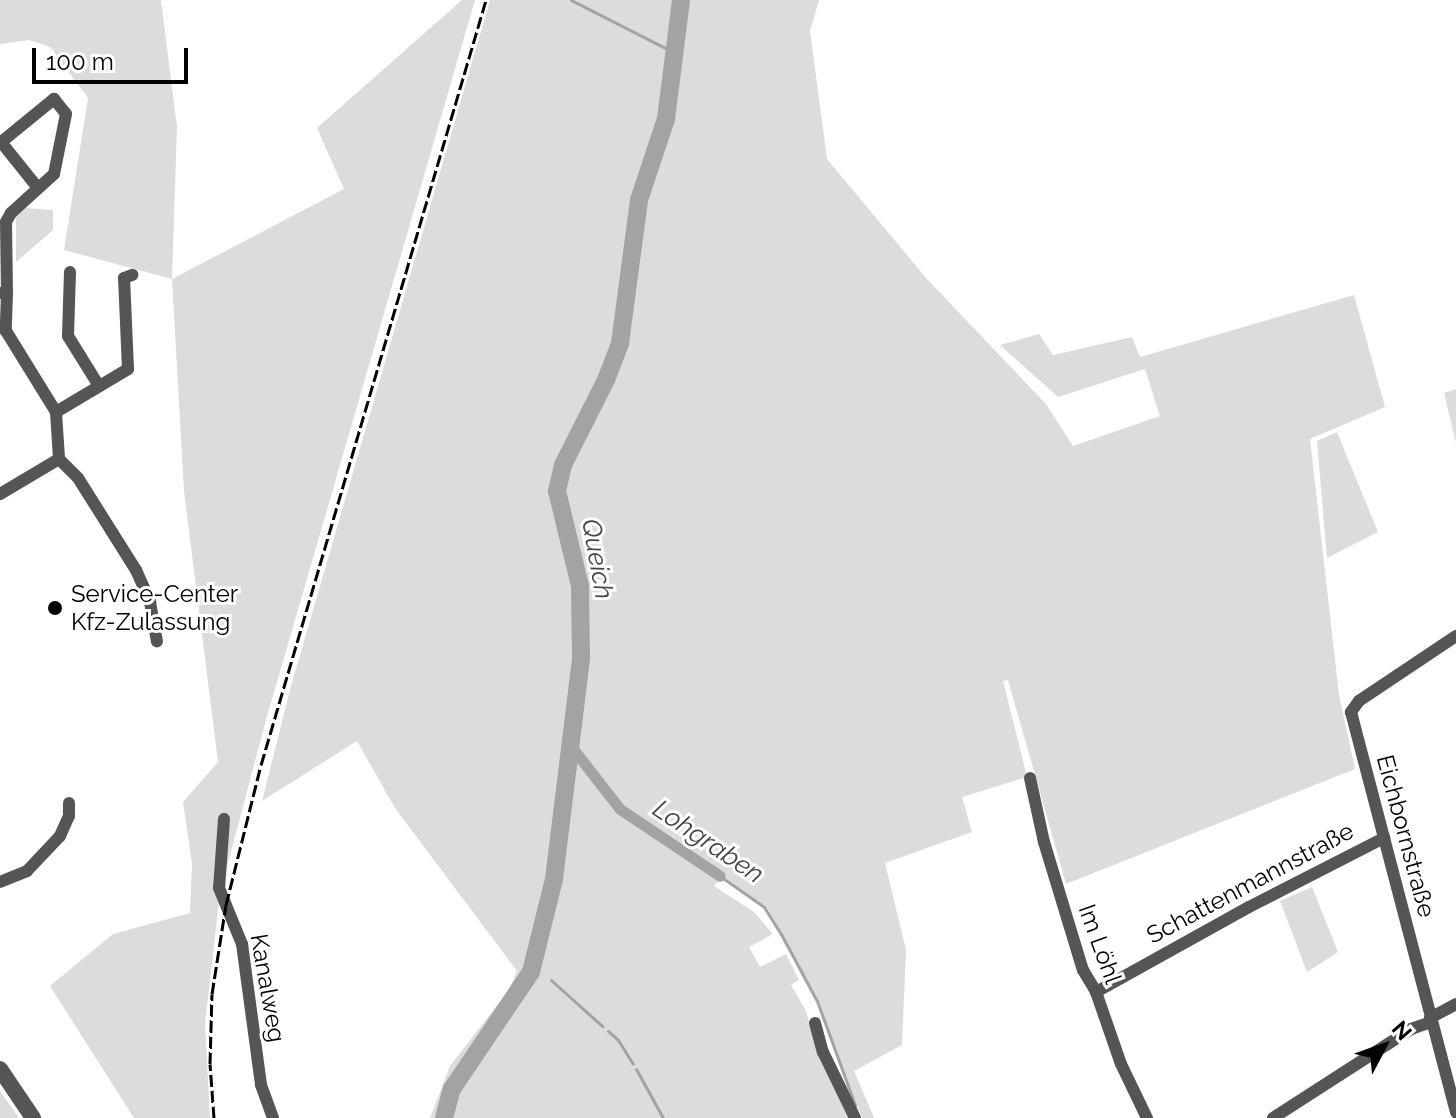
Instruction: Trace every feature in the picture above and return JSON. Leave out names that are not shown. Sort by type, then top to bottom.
[{"type":"street","points":[[38,188],[0,143],[54,99],[66,114],[54,174],[3,222],[6,331],[56,412],[59,459],[78,478],[136,570],[150,602],[157,641]]},
{"type":"street","points":[[70,272],[68,336],[99,386]]},
{"type":"street","points":[[56,412],[128,369],[124,278],[132,275]]},
{"type":"street","points":[[0,494],[59,459]]},
{"type":"street","name":"Eichbornstraße","points":[[1456,636],[1351,709],[1456,1112]]},
{"type":"street","name":"Im Löhl","points":[[1030,778],[1044,842],[1079,960],[1087,981],[1096,992],[1121,1064],[1147,1118]]},
{"type":"street","points":[[0,882],[27,871],[60,836],[69,816],[69,803]]},
{"type":"street","name":"Kanalweg","points":[[224,819],[219,888],[242,944],[261,1085],[273,1118]]},
{"type":"street","name":"Schattenmannstraße","points":[[1096,992],[1262,899],[1384,838]]},
{"type":"street","points":[[1273,1118],[1411,1029],[1456,1004]]},
{"type":"street","points":[[815,1023],[823,1052],[855,1118]]},
{"type":"street","points":[[0,1069],[33,1118]]},
{"type":"shaded area","points":[[0,0],[161,0],[177,127],[172,279],[64,250],[88,98],[50,47],[29,40],[0,44]]},
{"type":"shaded area","points":[[462,0],[475,0],[266,720],[220,893],[205,1024],[210,1118],[134,1118],[50,986],[113,934],[190,913],[192,864],[183,802],[218,762],[184,491],[172,279],[344,189],[317,128]]},
{"type":"shaded area","points":[[490,0],[819,0],[810,31],[827,159],[927,279],[1046,404],[1073,446],[1160,416],[1145,369],[1058,397],[1000,345],[1039,334],[1053,355],[1132,337],[1140,357],[1354,295],[1385,407],[1310,439],[1339,695],[1355,769],[1066,884],[1008,680],[1003,681],[1027,777],[962,797],[972,832],[885,863],[906,950],[902,1045],[854,1071],[874,1118],[862,1118],[816,997],[768,909],[723,876],[714,886],[754,912],[773,934],[749,947],[760,967],[786,954],[799,980],[791,985],[806,1011],[810,1027],[852,1118],[430,1118],[450,1066],[509,990],[517,971],[395,808],[357,741],[262,801],[291,686]]},
{"type":"shaded area","points":[[26,208],[53,210],[53,230],[16,262],[16,216]]},
{"type":"shaded area","points":[[1456,389],[1456,443],[1444,393]]},
{"type":"shaded area","points":[[1337,432],[1378,532],[1327,558],[1317,441]]},
{"type":"shaded area","points":[[1312,887],[1338,952],[1307,972],[1280,901]]},
{"type":"shaded area","points":[[0,1091],[19,1118],[0,1118]]},
{"type":"waterway","points":[[571,0],[675,53]]},
{"type":"waterway","name":"Queich","points":[[444,1118],[452,1089],[531,972],[554,879],[581,658],[580,586],[557,491],[563,465],[606,380],[620,343],[639,200],[666,119],[681,0]]},
{"type":"waterway","name":"Lohgraben","points":[[570,745],[620,809],[720,876]]},
{"type":"waterway","name":"Lohgraben","points":[[720,876],[764,907],[781,934],[817,1001],[855,1105]]},
{"type":"waterway","points":[[551,980],[602,1026]]},
{"type":"waterway","points":[[608,1031],[618,1040],[633,1064]]},
{"type":"waterway","points":[[636,1069],[663,1118]]},
{"type":"railway","points":[[214,1118],[210,1064],[212,994],[226,905],[261,765],[486,0]]},
{"type":"place","name":"Service-Center Kfz-Zulassung","points":[[55,608]]}]
